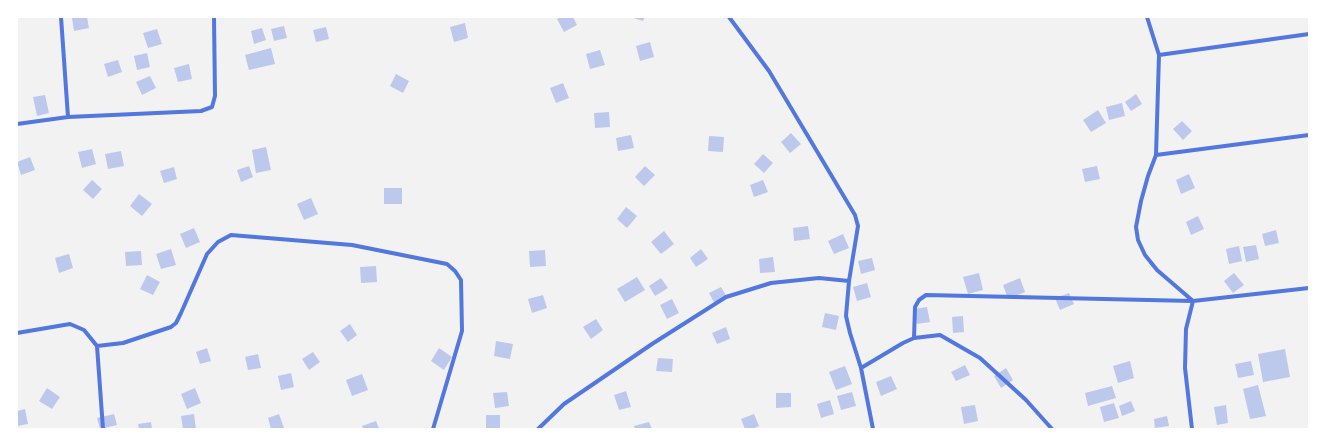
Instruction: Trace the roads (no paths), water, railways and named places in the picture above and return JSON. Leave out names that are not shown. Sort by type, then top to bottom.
[{"type":"street","points":[[61,17],[68,117]]},
{"type":"street","points":[[17,124],[68,117],[201,111],[212,107],[216,96],[214,17]]},
{"type":"street","points":[[729,17],[769,72],[855,214],[858,226],[849,281],[846,316],[861,368],[873,429]]},
{"type":"street","points":[[1146,17],[1159,55],[1156,155],[1141,201],[1136,228],[1138,240],[1145,255],[1157,270],[1193,301]]},
{"type":"street","points":[[1159,55],[1309,34]]},
{"type":"street","points":[[1156,155],[1309,135]]},
{"type":"street","points":[[98,346],[123,343],[171,327],[176,323],[207,254],[218,242],[231,235],[352,245],[447,264],[455,271],[461,280],[462,331],[433,429]]},
{"type":"street","points":[[538,429],[564,404],[652,344],[726,297],[771,283],[819,278],[849,281]]},
{"type":"street","points":[[914,338],[915,307],[919,300],[926,295],[1193,301],[1309,288]]},
{"type":"street","points":[[1192,429],[1185,368],[1186,329],[1193,301]]},
{"type":"street","points":[[17,333],[70,324],[84,330],[98,346],[103,429]]},
{"type":"street","points":[[861,368],[914,338],[940,335],[980,358],[1026,400],[1052,429]]}]
